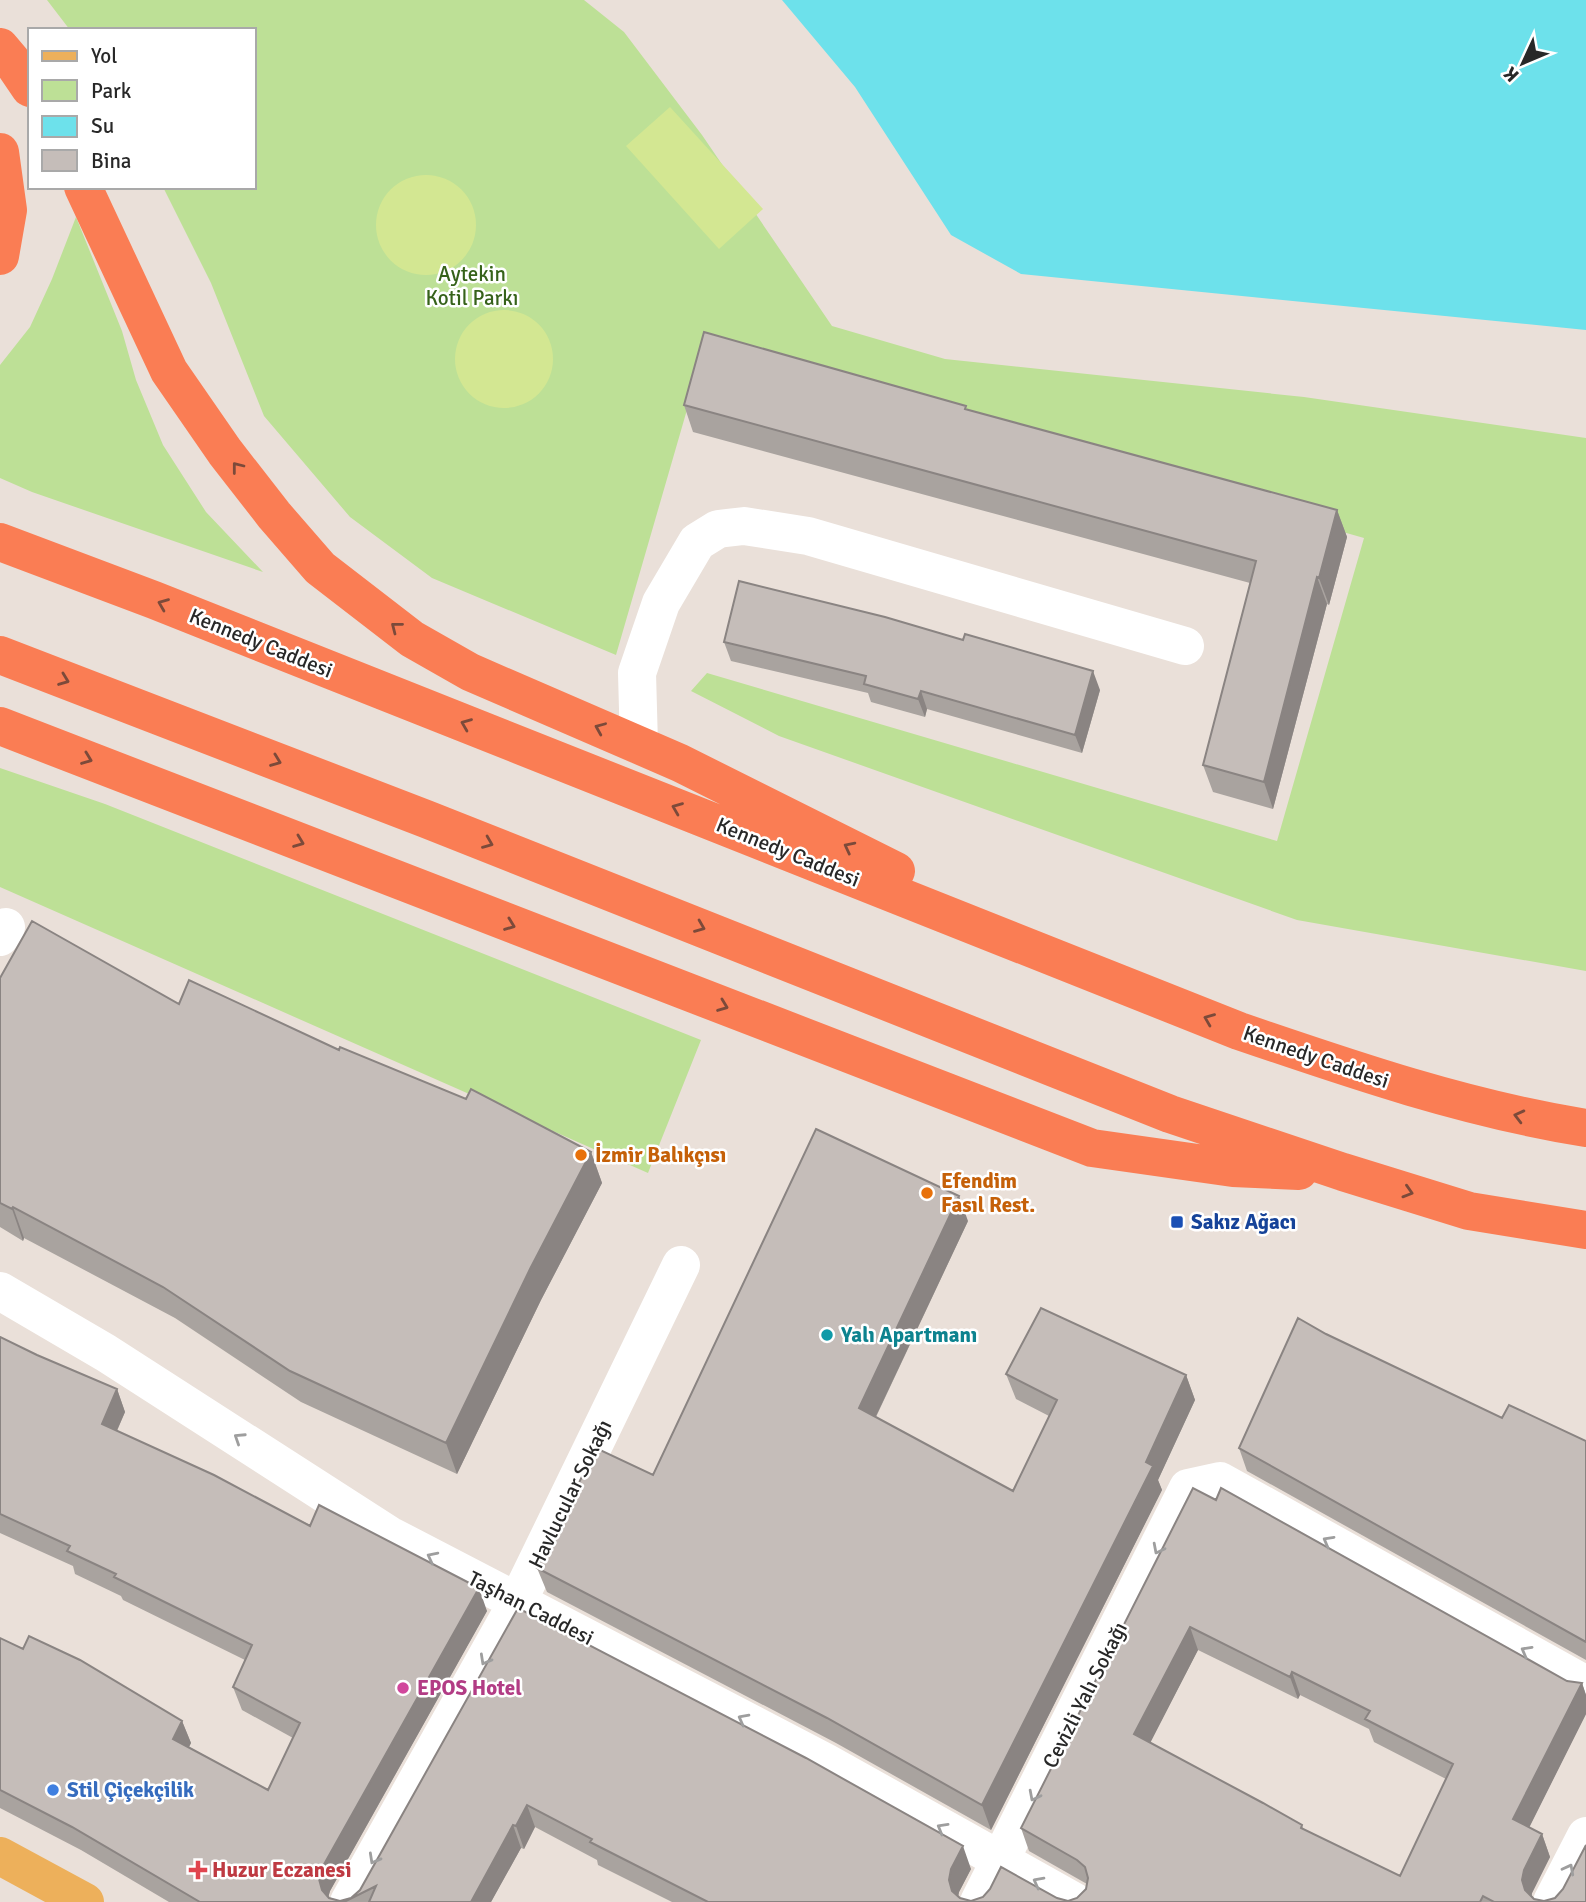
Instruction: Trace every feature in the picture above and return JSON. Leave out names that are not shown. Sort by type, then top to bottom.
[{"type":"highway","points":[[0,47],[28,85]]},
{"type":"highway","points":[[0,152],[8,210],[0,256]]},
{"type":"highway","points":[[84,189],[169,371],[225,452],[320,568],[412,639],[470,672],[681,763],[893,869],[991,933]]},
{"type":"highway","name":"Kennedy Caddesi","points":[[0,542],[1239,1031],[1387,1082],[1543,1122],[1586,1129]]},
{"type":"highway","points":[[0,655],[426,818],[1170,1114],[1469,1211],[1586,1230]]},
{"type":"highway","points":[[0,726],[1092,1148],[1233,1168],[1343,1172]]},
{"type":"main road","points":[[0,1856],[85,1902]]},
{"type":"street","points":[[639,745],[637,673],[661,603],[697,542],[718,529],[744,526],[808,536],[1185,646]]},
{"type":"street","name":"Havlucular Sokağı","points":[[349,1902],[518,1601],[681,1265]]},
{"type":"street","name":"Taşhan Caddesi","points":[[0,1291],[106,1353],[389,1535],[825,1762],[1075,1902]]},
{"type":"street","name":"Cevizli Yalı Sokağı","points":[[979,1902],[1188,1488],[1220,1481],[1586,1685]]},
{"type":"street","points":[[1552,1902],[1586,1836]]},
{"type":"green space","name":"Aytekin Kotil Parkı","points":[[47,0],[584,0],[624,32],[702,135],[832,326],[945,359],[1304,397],[1586,438],[1586,971],[1297,920],[779,736],[691,691],[707,673],[1277,841],[1364,538],[704,351],[616,655],[432,578],[350,517],[264,416],[211,283],[164,189],[256,189],[256,28],[68,28]]},
{"type":"green space","points":[[670,107],[763,209],[719,249],[626,146]]},
{"type":"green space","points":[[426,175],[445,179],[461,190],[472,206],[476,225],[472,244],[461,260],[445,271],[426,275],[407,271],[391,260],[380,244],[376,225],[380,206],[391,190],[407,179]]},
{"type":"green space","points":[[76,217],[122,331],[136,380],[163,445],[206,512],[263,572],[32,492],[0,478],[0,365],[30,327]]},
{"type":"green space","points":[[504,310],[523,314],[538,325],[549,340],[553,359],[549,378],[538,393],[523,404],[504,408],[485,404],[470,393],[459,378],[455,359],[459,340],[470,325],[485,314]]},
{"type":"green space","points":[[0,768],[105,804],[701,1040],[648,1173],[0,887]]},
{"type":"water","points":[[782,0],[1586,0],[1586,330],[1021,274],[951,235],[855,87]]},
{"type":"building","points":[[704,332],[966,406],[965,409],[1337,510],[1264,782],[1203,765],[1256,561],[684,405]]},
{"type":"building","points":[[739,581],[885,617],[963,640],[965,634],[1093,671],[1075,735],[921,691],[918,699],[864,684],[866,676],[724,642]]},
{"type":"building","points":[[32,921],[179,1004],[189,980],[339,1050],[340,1047],[466,1099],[471,1089],[591,1152],[530,1269],[446,1443],[290,1371],[163,1287],[13,1207],[12,1209],[0,1203],[0,978]]},
{"type":"building","points":[[816,1129],[959,1196],[859,1408],[1013,1491],[1057,1400],[1006,1374],[1041,1308],[1186,1375],[1146,1462],[1153,1466],[982,1805],[827,1718],[537,1568],[596,1448],[653,1475]]},
{"type":"building","points":[[1298,1318],[1502,1418],[1509,1405],[1586,1441],[1586,1642],[1239,1448]]},
{"type":"building","points":[[0,1337],[117,1389],[102,1424],[214,1475],[310,1526],[319,1505],[479,1588],[322,1868],[319,1879],[322,1890],[329,1898],[340,1901],[351,1898],[360,1890],[518,1608],[806,1758],[963,1846],[951,1869],[949,1880],[952,1891],[960,1898],[971,1901],[983,1897],[1001,1867],[1057,1898],[1068,1901],[1077,1898],[1086,1889],[1088,1878],[1085,1867],[1021,1828],[1193,1488],[1216,1500],[1221,1488],[1567,1681],[1582,1683],[1513,1819],[1542,1834],[1524,1870],[1522,1880],[1525,1890],[1534,1899],[1544,1901],[1555,1898],[1563,1889],[1586,1845],[1586,1902],[1494,1902],[1483,1896],[1480,1902],[708,1902],[590,1842],[592,1839],[527,1805],[516,1826],[513,1825],[471,1902],[369,1902],[376,1886],[344,1902],[200,1902],[72,1827],[0,1790],[0,1638],[23,1649],[29,1636],[80,1660],[182,1721],[173,1739],[268,1790],[300,1723],[233,1687],[252,1645],[114,1577],[116,1574],[67,1551],[70,1546],[0,1514]],"holes":[[[1190,1627],[1290,1677],[1292,1672],[1370,1711],[1365,1719],[1453,1764],[1400,1876],[1301,1828],[1302,1825],[1263,1803],[1134,1734]]]},
{"type":"place","name":"İzmir Balıkçısı","points":[[581,1155]]},
{"type":"place","name":"Efendim Fasıl Rest.","points":[[927,1193]]},
{"type":"place","name":"Sakız Ağacı","points":[[1177,1222]]},
{"type":"place","name":"Yalı Apartmanı","points":[[827,1335]]},
{"type":"place","name":"EPOS Hotel","points":[[403,1688]]},
{"type":"place","name":"Stil Çiçekçilik","points":[[53,1790]]},
{"type":"place","name":"Huzur Eczanesi","points":[[198,1870]]}]
